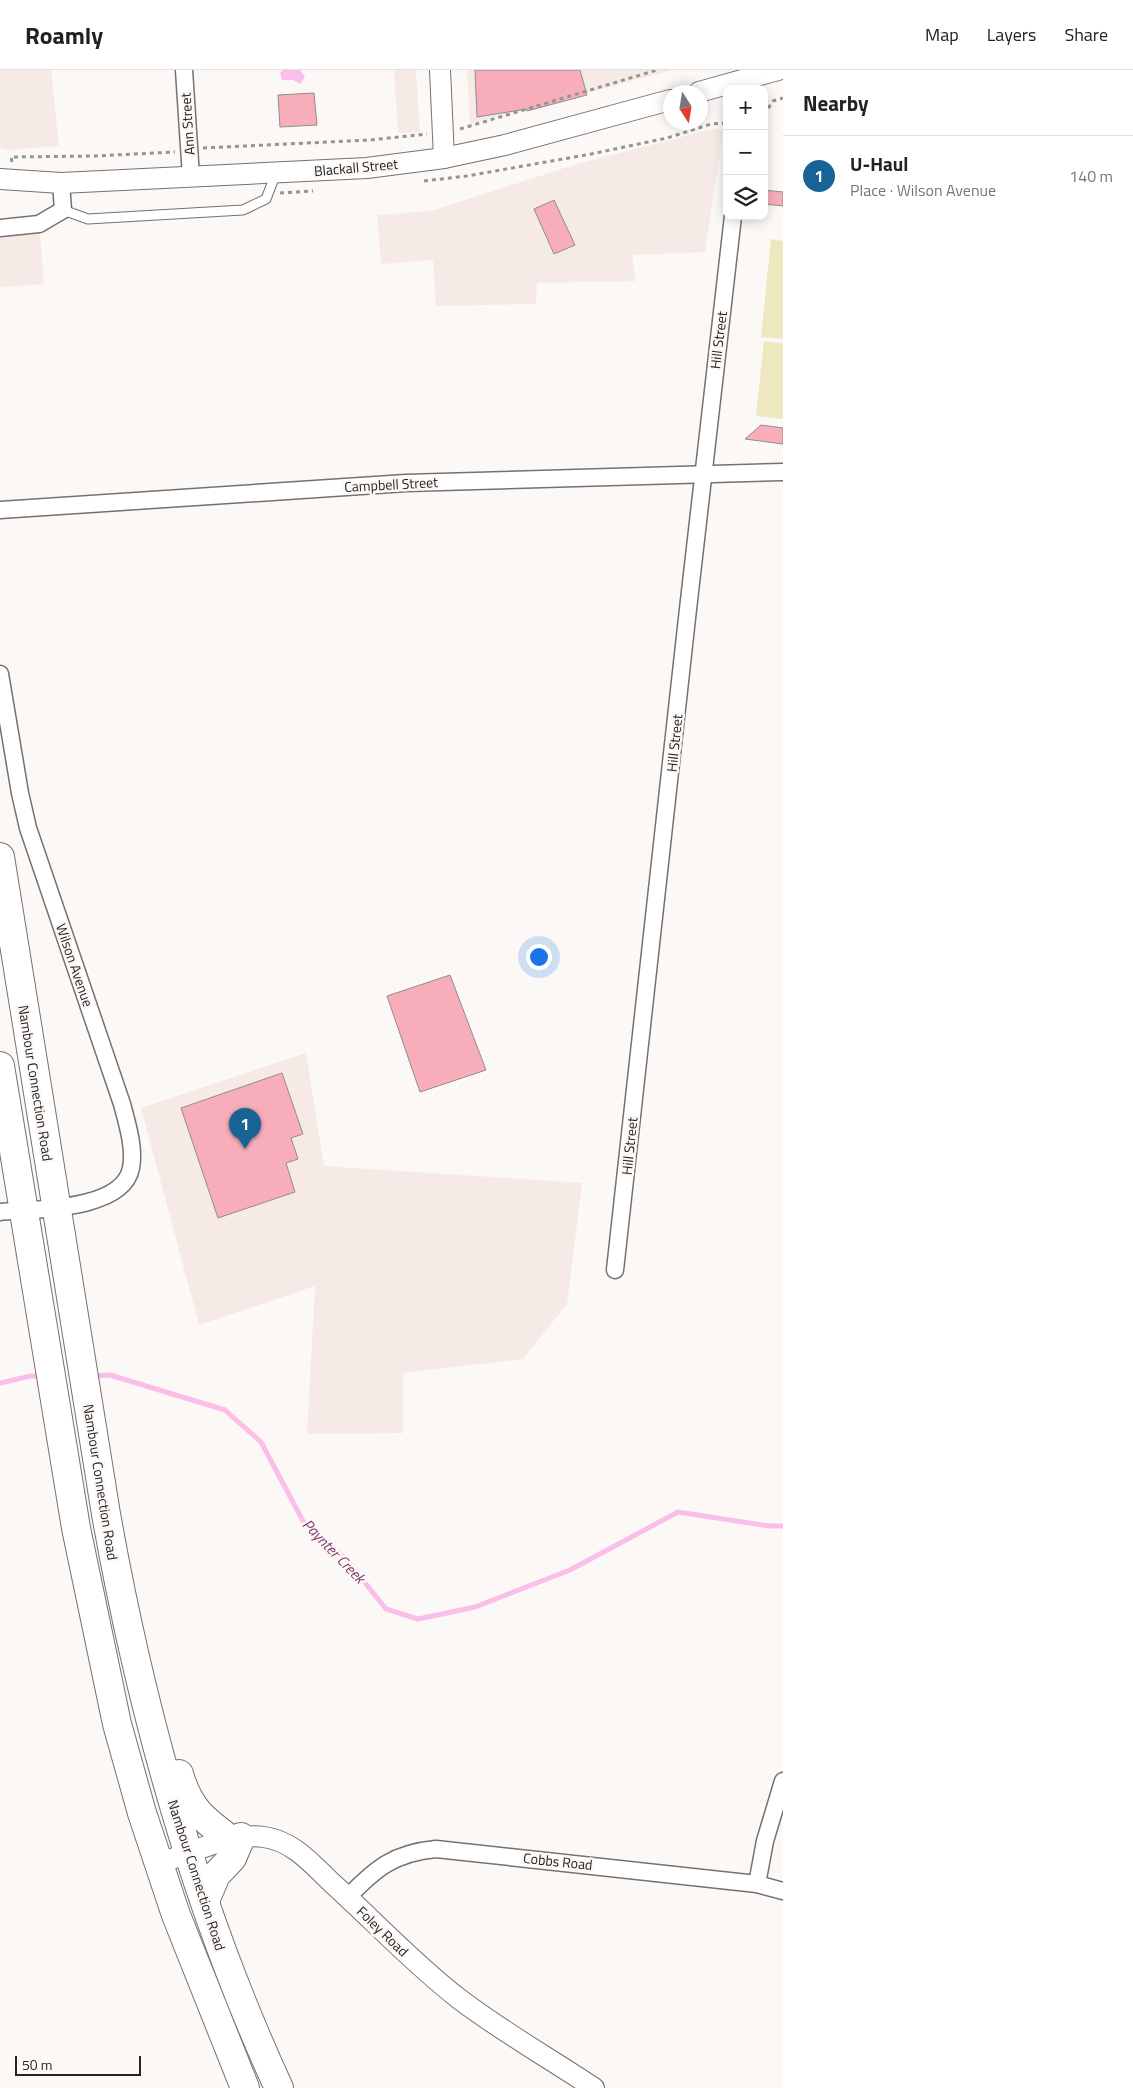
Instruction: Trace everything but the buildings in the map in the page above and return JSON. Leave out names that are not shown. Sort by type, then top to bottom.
[{"type":"highway","name":"Nambour Connection Road","points":[[0,857],[117,1575],[143,1690],[204,1901],[229,1972],[279,2088]]},
{"type":"highway","points":[[0,1066],[12,1211],[46,1345],[76,1528],[117,1724],[158,1864],[193,1960],[245,2088]]},
{"type":"highway","points":[[143,1690],[171,1748],[184,1792],[199,1816],[236,1839],[232,1858],[216,1875],[204,1901]]},
{"type":"street","name":"Ann Street","points":[[184,70],[191,177]]},
{"type":"street","points":[[440,70],[444,158]]},
{"type":"street","points":[[743,85],[778,70]]},
{"type":"street","points":[[708,91],[723,88]]},
{"type":"street","name":"Blackall Street","points":[[0,179],[61,184],[367,168],[444,158],[505,145],[663,102]]},
{"type":"street","name":"Blackall Street","points":[[0,194],[35,183]]},
{"type":"street","points":[[0,228],[39,224],[63,210],[61,184]]},
{"type":"street","name":"Hill Street","points":[[615,1270],[664,838],[702,475],[734,220]]},
{"type":"street","name":"Campbell Street","points":[[0,510],[406,482],[783,472]]},
{"type":"street","name":"Wilson Avenue","points":[[0,674],[20,793],[28,828],[122,1104],[130,1148],[131,1168],[126,1181],[117,1190],[94,1201],[57,1208],[12,1211]]},
{"type":"street","points":[[757,1884],[765,1841],[783,1781]]},
{"type":"street","name":"Foley Road","points":[[158,1864],[236,1839],[264,1837],[289,1846],[348,1897],[400,1949],[460,1999],[594,2088]]},
{"type":"street","name":"Cobbs Road","points":[[348,1897],[387,1862],[420,1850],[436,1848],[757,1884],[783,1891]]},
{"type":"lane","points":[[63,210],[88,219],[244,210],[266,200],[276,173]]},
{"type":"path","points":[[11,157],[95,156],[211,147],[370,140],[443,132],[461,129],[657,70]]},
{"type":"path","points":[[768,109],[773,101],[783,98]]},
{"type":"shaded area","points":[[0,70],[51,70],[59,146],[8,150],[0,148]]},
{"type":"shaded area","points":[[283,70],[300,70],[305,77],[300,84],[293,80],[282,80],[280,73]]},
{"type":"shaded area","points":[[394,70],[416,70],[420,132],[398,133]]},
{"type":"shaded area","points":[[467,70],[673,70],[470,124]]},
{"type":"shaded area","points":[[717,128],[723,132],[705,252],[632,255],[636,281],[537,283],[536,304],[436,306],[433,260],[381,264],[377,215],[431,211],[580,163]]},
{"type":"shaded area","points":[[40,233],[44,284],[0,287],[0,236]]},
{"type":"shaded area","points":[[771,239],[783,241],[783,339],[761,337]]},
{"type":"shaded area","points":[[764,341],[783,343],[783,419],[756,416]]},
{"type":"shaded area","points":[[306,1053],[324,1166],[582,1183],[567,1304],[523,1359],[403,1373],[403,1433],[307,1434],[315,1286],[199,1325],[141,1108]]},
{"type":"waterway","name":"Paynter Creek","points":[[92,1376],[110,1375],[225,1410],[261,1442],[303,1521],[347,1560],[386,1609],[418,1619],[475,1607],[570,1570],[678,1512],[769,1526],[783,1526]]},
{"type":"waterway","name":"Paynter Creek","points":[[0,1383],[31,1376],[44,1376]]},
{"type":"place","name":"U-Haul","points":[[245,1149]]}]
